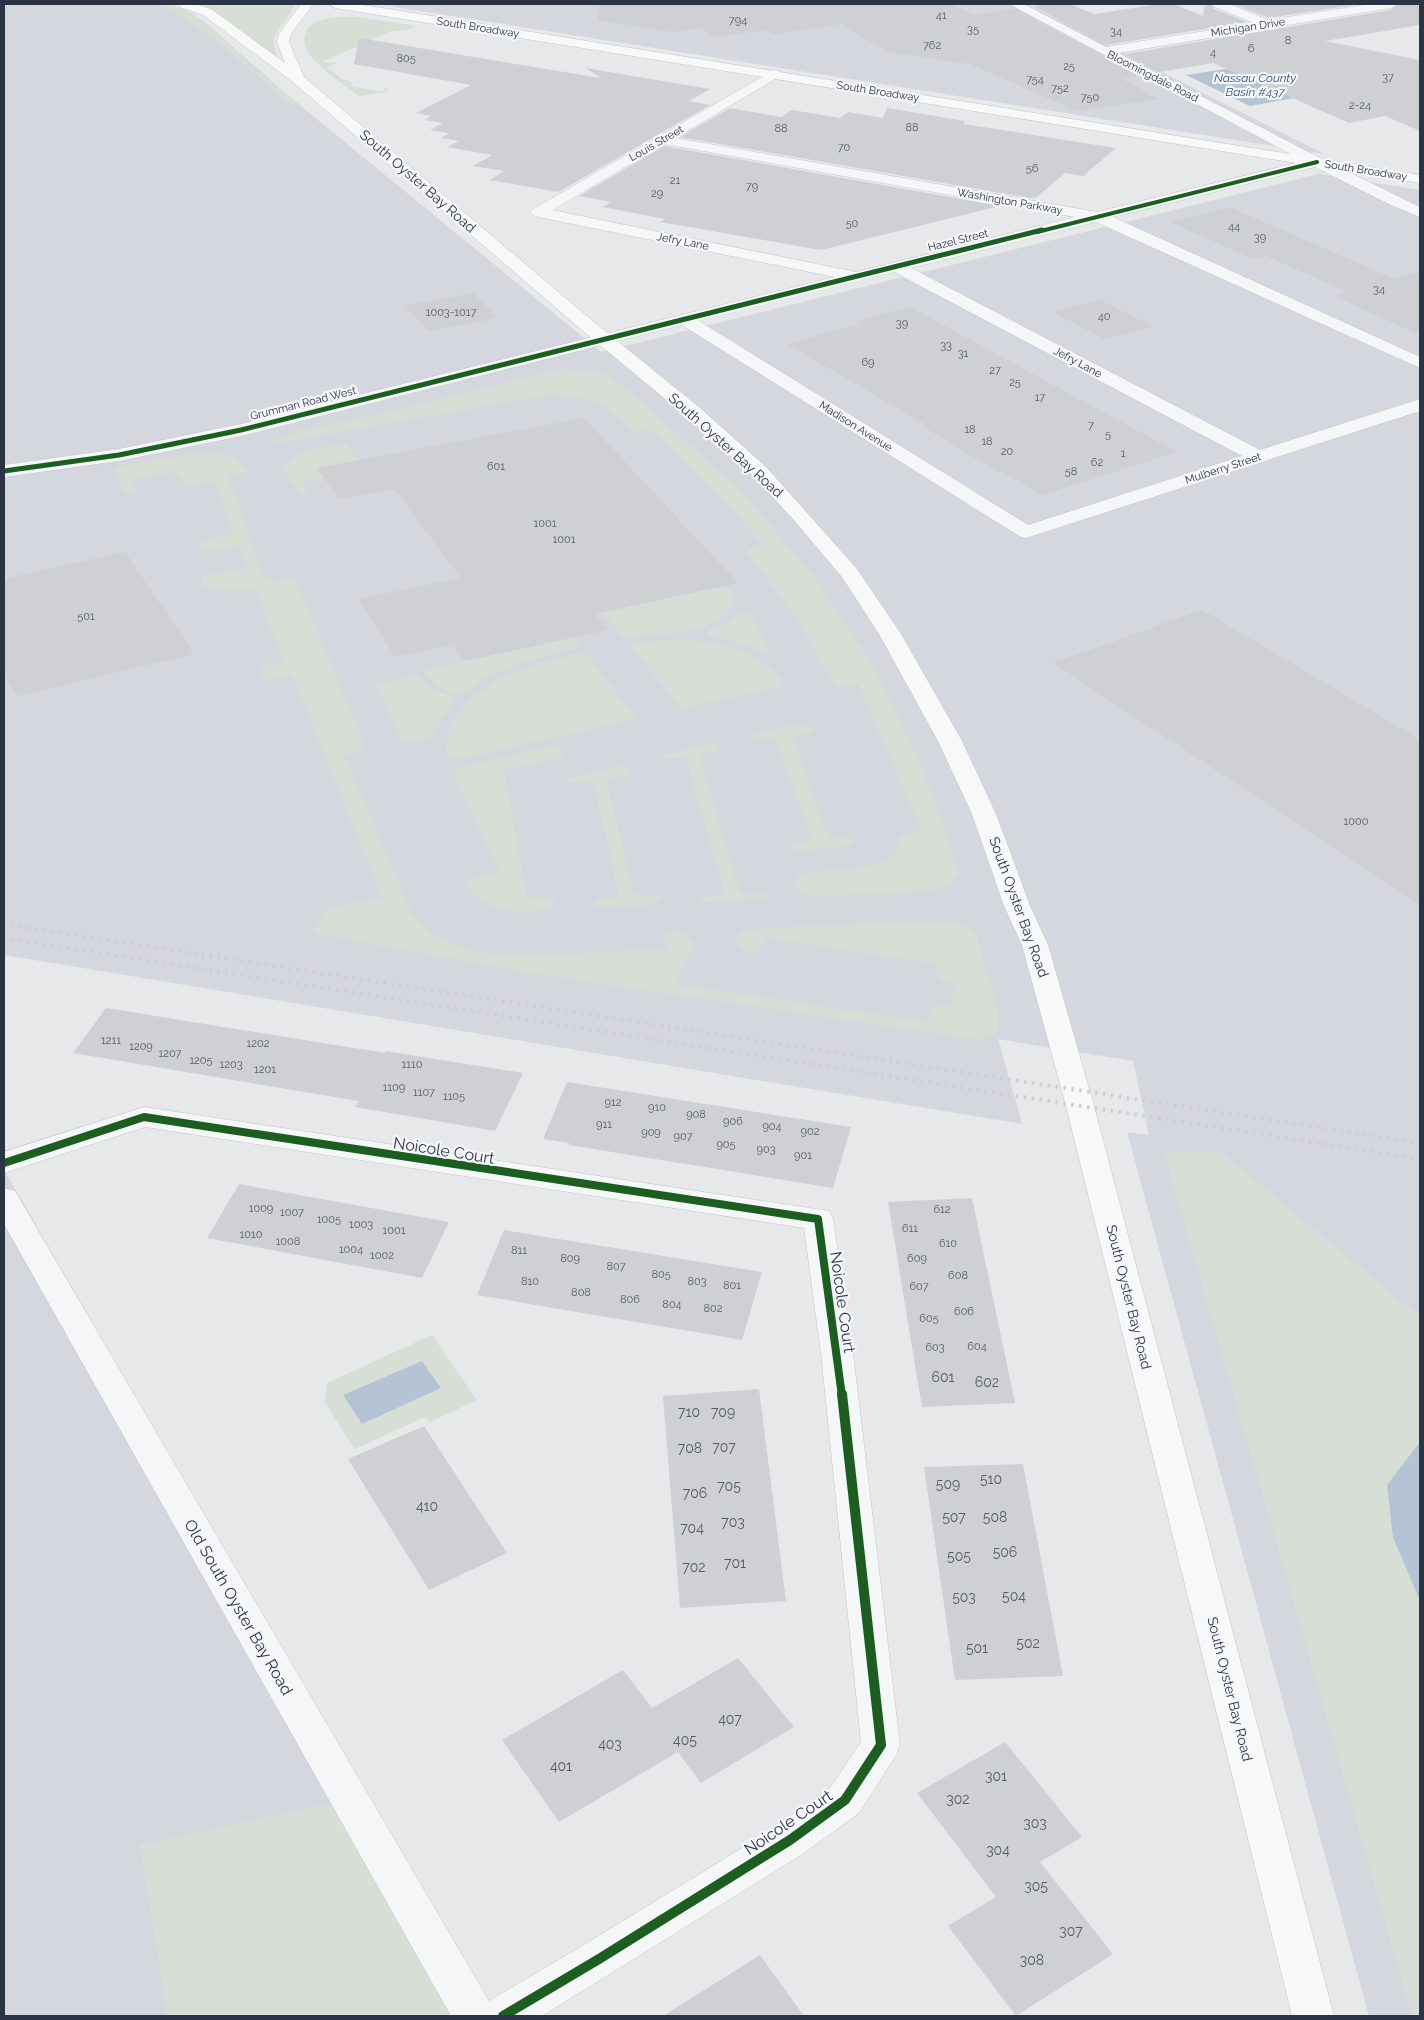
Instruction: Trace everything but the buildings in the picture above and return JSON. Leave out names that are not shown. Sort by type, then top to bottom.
[{"type":"main road","name":"South Oyster Bay Road","points":[[184,4],[207,12],[298,79],[605,340],[693,412],[760,472],[850,573],[890,634],[950,741],[984,814],[1017,906],[1035,945],[1048,987],[1314,2016]]},
{"type":"main road","name":"South Oyster Bay Road","points":[[298,79],[283,42],[285,34],[307,4]]},
{"type":"main road","name":"South Broadway","points":[[335,4],[1420,179]]},
{"type":"street","name":"Bloomingdale Road","points":[[1015,4],[1317,162],[1420,212]]},
{"type":"street","points":[[1220,4],[1268,24]]},
{"type":"street","name":"Michigan Drive","points":[[1104,51],[1391,4]]},
{"type":"street","name":"Louis Street","points":[[538,212],[774,74]]},
{"type":"street","name":"Washington Parkway","points":[[663,140],[1099,216],[1420,362]]},
{"type":"street","name":"Hazel Street","points":[[605,340],[1317,162]]},
{"type":"street","name":"Jefry Lane","points":[[538,212],[858,277]]},
{"type":"street","name":"Jefry Lane","points":[[898,267],[1258,457]]},
{"type":"street","name":"Madison Avenue","points":[[686,320],[1026,532]]},
{"type":"street","name":"Grumman Road West","points":[[4,470],[119,454],[196,440],[605,340]]},
{"type":"street","name":"Mulberry Street","points":[[1026,532],[1420,405]]},
{"type":"street","name":"Noicole Court","points":[[4,1163],[144,1117],[818,1219],[837,1353],[881,1745],[844,1800],[790,1840],[599,1959],[503,2016]]},
{"type":"street","name":"Old South Oyster Bay Road","points":[[4,1198],[474,2016]]},
{"type":"shaded area","points":[[4,4],[158,4],[208,25],[285,93],[601,352],[1319,174],[1420,190],[1420,2016],[1369,2016],[1127,1132],[1149,1135],[1133,1061],[998,1039],[1022,1124],[4,955]]},
{"type":"shaded area","points":[[160,4],[174,6],[199,18],[222,37],[259,73],[299,104],[291,107],[228,51]]},
{"type":"shaded area","points":[[200,4],[294,5],[275,36],[275,50],[279,59],[273,58],[228,20]]},
{"type":"shaded area","points":[[377,4],[1027,4],[1324,154]]},
{"type":"shaded area","points":[[357,17],[416,26],[407,30],[392,31],[322,62],[338,63],[327,67],[342,79],[352,82],[351,86],[382,92],[386,87],[388,88],[387,92],[359,96],[323,69],[308,52],[305,35],[310,26],[329,18]]},
{"type":"shaded area","points":[[563,368],[574,372],[594,368],[637,397],[746,496],[817,580],[872,664],[923,769],[959,872],[951,884],[931,891],[813,897],[800,893],[795,885],[798,876],[824,870],[864,867],[877,864],[889,858],[899,849],[899,837],[901,835],[922,832],[858,684],[842,687],[835,685],[794,616],[747,552],[749,549],[763,546],[727,503],[651,430],[634,432],[605,407],[588,399],[550,395],[273,444],[273,441],[300,430],[364,417]]},
{"type":"shaded area","points":[[346,444],[359,460],[318,468],[324,478],[302,482],[307,494],[300,495],[282,468],[287,461],[309,450]]},
{"type":"shaded area","points":[[203,452],[200,454],[226,454],[248,472],[228,476],[264,576],[277,582],[292,578],[299,587],[365,746],[362,751],[344,755],[413,916],[436,937],[475,952],[518,956],[666,949],[664,935],[677,932],[685,934],[694,943],[676,984],[928,1022],[932,1009],[938,1006],[950,1007],[956,983],[942,981],[936,976],[938,964],[765,938],[760,951],[748,952],[741,948],[736,937],[743,930],[948,921],[965,924],[976,933],[999,1016],[998,1031],[979,1040],[529,973],[312,933],[327,909],[382,897],[292,676],[267,680],[260,673],[261,668],[264,666],[284,661],[254,588],[216,590],[203,585],[201,579],[204,575],[247,568],[240,547],[218,550],[216,547],[204,550],[199,548],[198,544],[201,541],[233,534],[214,482],[185,485],[176,472],[132,479],[138,490],[128,494],[123,492],[115,469],[116,467]]},
{"type":"shaded area","points":[[728,585],[735,602],[726,614],[714,622],[685,632],[623,638],[603,612]]},
{"type":"shaded area","points":[[741,611],[749,612],[769,653],[707,635],[707,632],[728,623]]},
{"type":"shaded area","points":[[573,638],[580,648],[510,667],[487,677],[461,693],[441,688],[422,670]]},
{"type":"shaded area","points":[[678,639],[700,641],[742,651],[764,663],[783,684],[779,687],[681,709],[629,644]]},
{"type":"shaded area","points":[[585,652],[637,719],[459,759],[449,758],[445,752],[450,726],[467,701],[499,679],[534,665]]},
{"type":"shaded area","points":[[418,675],[430,687],[454,697],[456,700],[442,718],[432,738],[405,743],[401,741],[376,684]]},
{"type":"shaded area","points":[[796,725],[808,726],[814,730],[814,733],[793,737],[829,839],[849,838],[854,842],[851,846],[795,851],[790,848],[791,844],[812,841],[776,739],[759,740],[753,738],[755,734]]},
{"type":"shaded area","points":[[716,744],[720,750],[699,755],[740,893],[762,892],[767,895],[762,899],[703,902],[699,900],[702,897],[725,894],[686,758],[660,758],[664,755]]},
{"type":"shaded area","points":[[556,745],[563,754],[561,758],[528,766],[504,768],[527,898],[550,897],[554,900],[554,905],[546,909],[525,912],[501,909],[481,900],[473,893],[465,881],[499,872],[454,775],[456,769]]},
{"type":"shaded area","points":[[617,766],[626,767],[629,770],[629,775],[606,779],[634,895],[660,895],[661,900],[653,905],[599,907],[593,904],[597,900],[619,896],[593,781],[568,781],[569,778]]},
{"type":"shaded area","points":[[1164,1152],[1221,1152],[1420,1317],[1420,1442],[1387,1485],[1393,1537],[1420,1601],[1420,2016],[1412,2016]]},
{"type":"shaded area","points":[[4,1170],[493,2016],[4,2016]]},
{"type":"shaded area","points":[[432,1335],[477,1400],[430,1422],[425,1417],[355,1449],[325,1403],[327,1383]]},
{"type":"shaded area","points":[[349,1799],[474,2016],[167,2016],[140,1845]]},
{"type":"water","name":"Nassau County Basin #437","points":[[1337,52],[1349,88],[1250,106],[1186,75]]},
{"type":"water","points":[[422,1361],[441,1388],[362,1424],[343,1395]]},
{"type":"water","points":[[1420,1442],[1420,1601],[1393,1537],[1387,1485]]},
{"type":"railway","points":[[4,924],[1420,1143]]},
{"type":"railway","points":[[4,938],[1420,1159]]},
{"type":"cycle path","points":[[4,471],[119,455],[241,430],[1317,162]]},
{"type":"cycle path","points":[[4,1163],[144,1117],[818,1219],[837,1353],[881,1745],[845,1800],[790,1840],[599,1959],[503,2016]]}]
